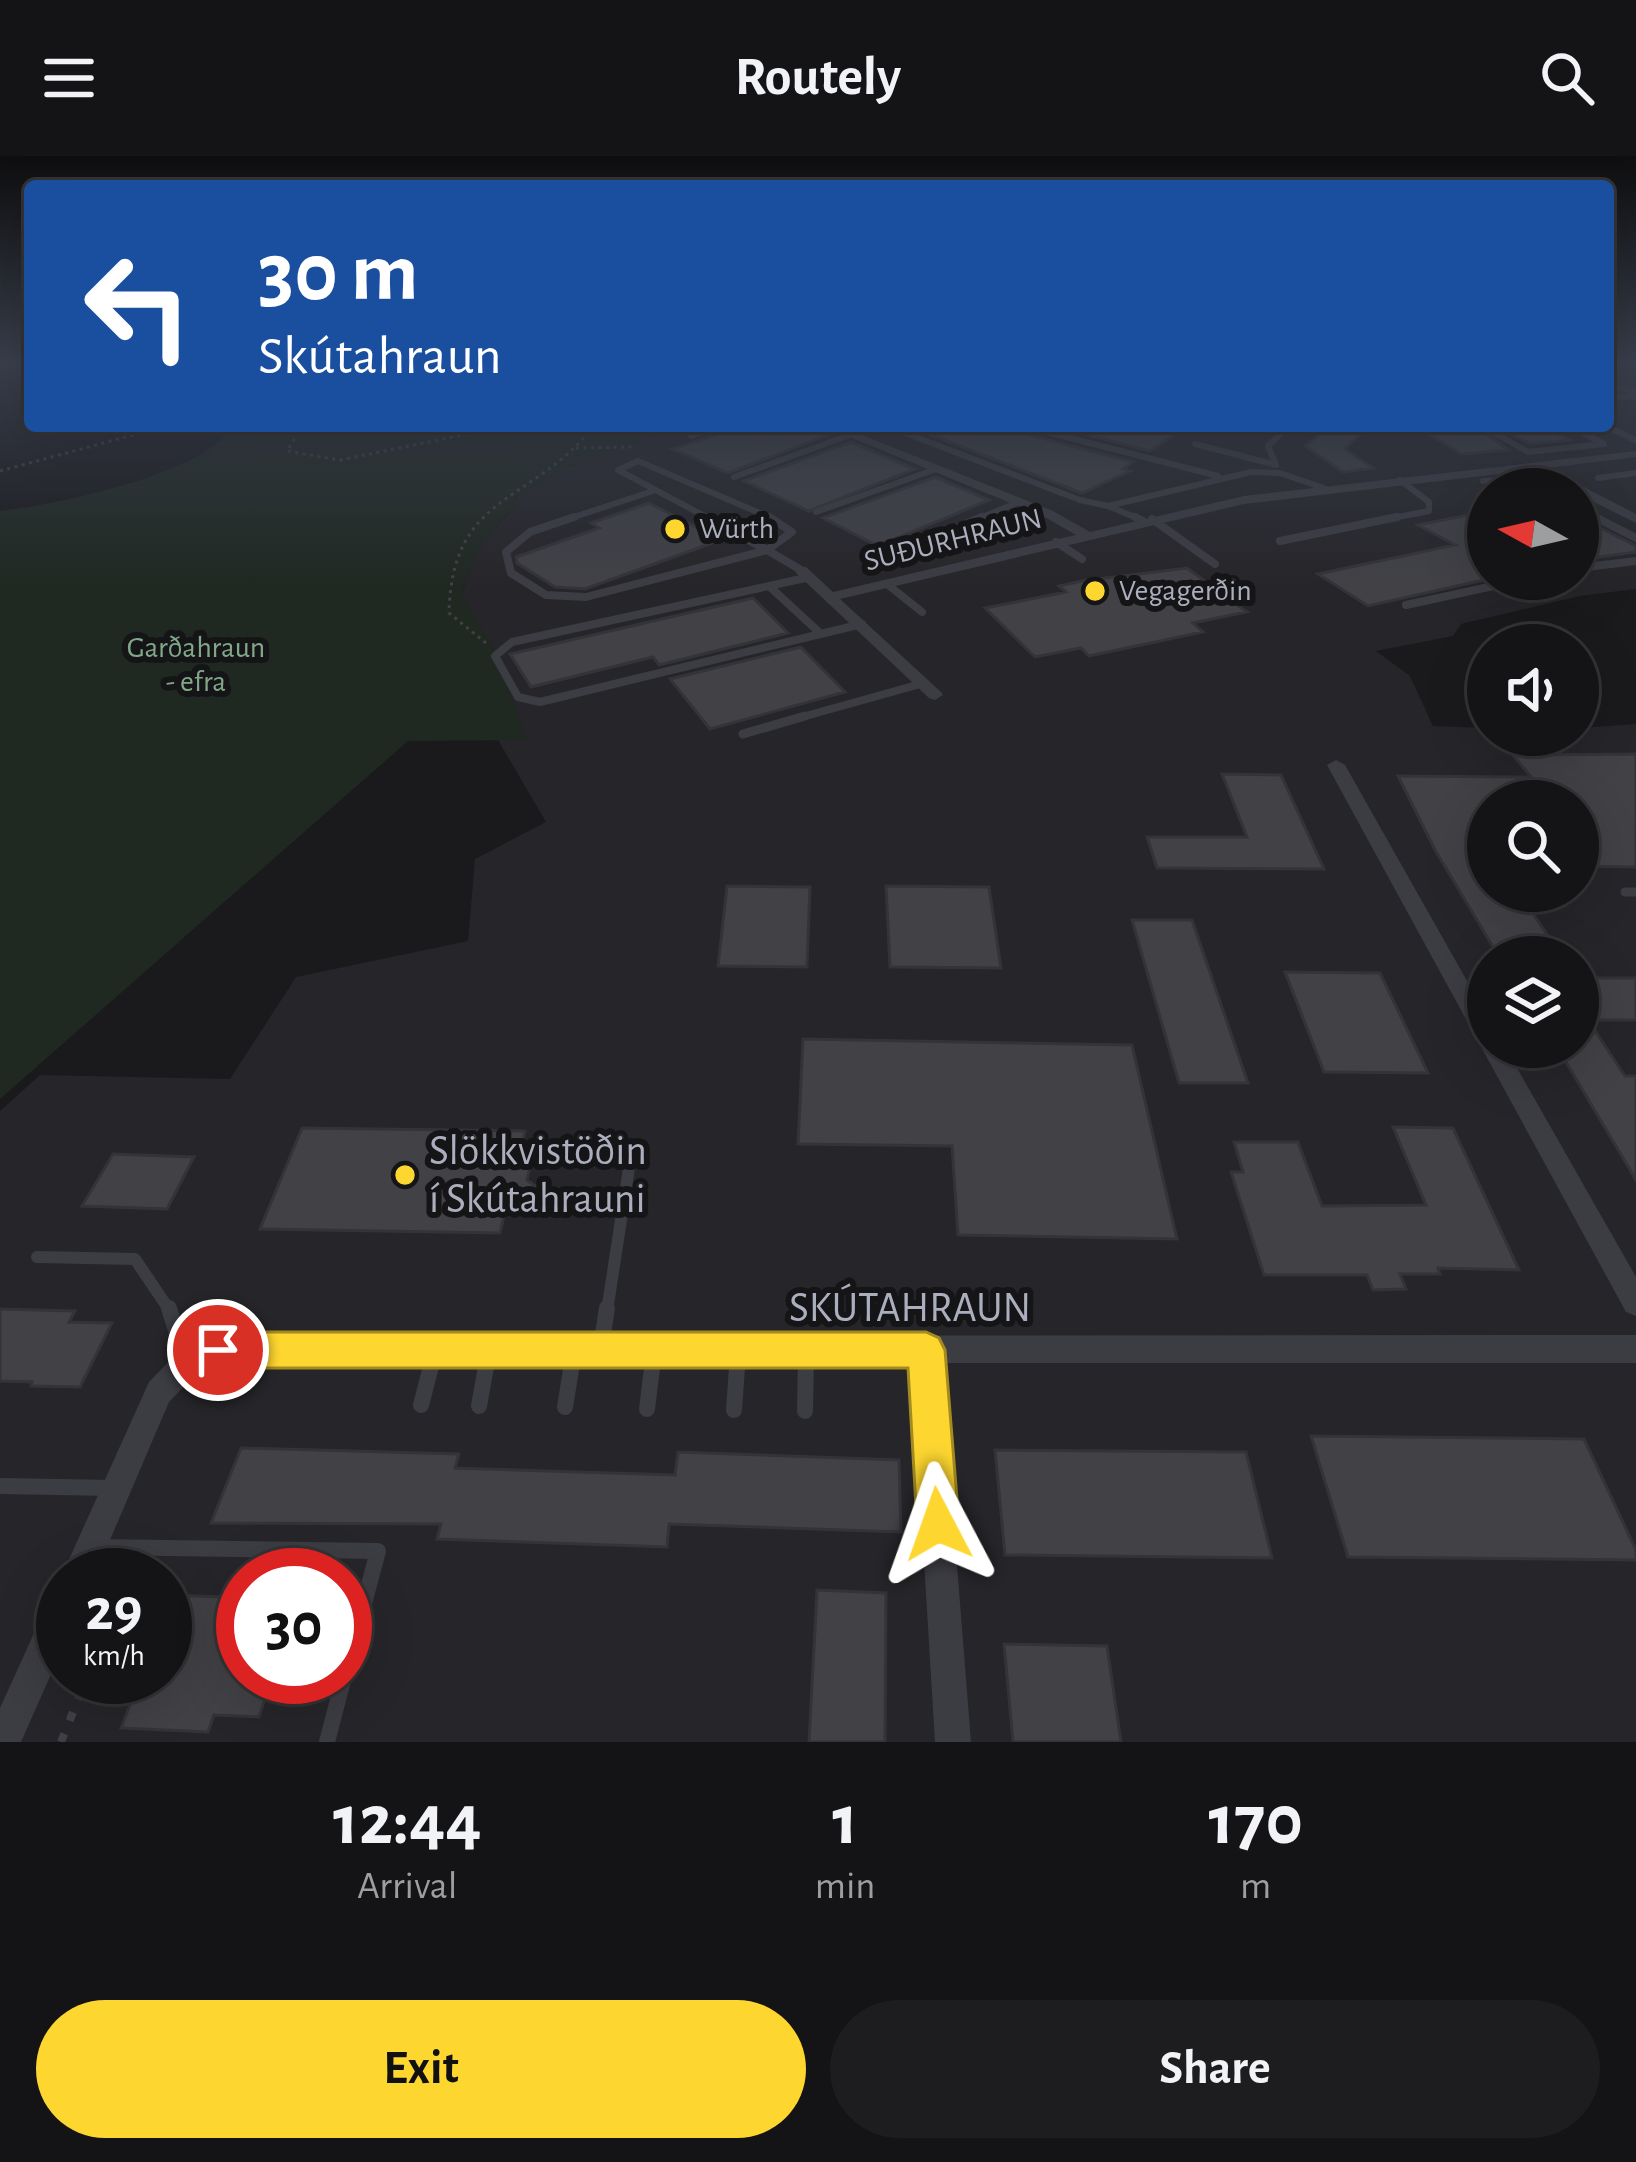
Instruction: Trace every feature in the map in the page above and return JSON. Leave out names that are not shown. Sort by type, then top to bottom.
[{"type":"street","name":"SUÐURHRAUN","points":[[860,439],[1019,502],[1085,535]]},
{"type":"street","name":"SUÐURHRAUN","points":[[834,596],[1147,520],[1324,488],[1636,454]]},
{"type":"street","points":[[1533,465],[1636,519]]},
{"type":"street","points":[[806,574],[929,689]]},
{"type":"street","points":[[1336,765],[1467,1000]]},
{"type":"street","points":[[1505,1068],[1636,1303]]},
{"type":"street","name":"SKÚTAHRAUN","points":[[186,1364],[218,1350],[1636,1349]]},
{"type":"street","points":[[926,1350],[953,1742]]},
{"type":"street","points":[[90,1548],[159,1392],[186,1364]]},
{"type":"street","points":[[3,1742],[36,1668]]},
{"type":"lane","points":[[734,477],[839,439]]},
{"type":"lane","points":[[921,439],[1080,500],[1147,520],[1215,564]]},
{"type":"lane","points":[[1075,439],[1220,476]]},
{"type":"lane","points":[[1275,439],[1268,446],[1278,469]]},
{"type":"lane","points":[[1505,439],[1528,452],[1604,444],[1595,439]]},
{"type":"lane","points":[[1195,444],[1324,488]]},
{"type":"lane","points":[[653,491],[530,532],[506,552],[511,573],[546,596],[586,597],[767,550],[792,532],[787,525],[638,461],[618,470],[767,550],[806,574]]},
{"type":"lane","points":[[816,512],[935,469]]},
{"type":"lane","points":[[1108,506],[1220,476],[1278,469]]},
{"type":"lane","points":[[1599,478],[1636,473]]},
{"type":"lane","points":[[1280,541],[1430,511],[1429,502],[1400,480]]},
{"type":"lane","points":[[908,549],[1019,502]]},
{"type":"lane","points":[[1599,520],[1636,538]]},
{"type":"lane","points":[[1056,542],[1082,559]]},
{"type":"lane","points":[[1599,565],[1636,561]]},
{"type":"lane","points":[[806,574],[512,642],[495,656],[518,697],[532,702],[862,624]]},
{"type":"lane","points":[[887,584],[922,612]]},
{"type":"lane","points":[[769,586],[821,634]]},
{"type":"lane","points":[[1406,604],[1467,591]]},
{"type":"lane","points":[[743,734],[929,689]]},
{"type":"lane","points":[[565,1408],[587,1350],[631,1156]]},
{"type":"lane","points":[[37,1257],[135,1259],[168,1305],[186,1364]]},
{"type":"lane","points":[[421,1406],[435,1350]]},
{"type":"lane","points":[[479,1406],[489,1350]]},
{"type":"lane","points":[[647,1409],[654,1350]]},
{"type":"lane","points":[[734,1410],[738,1350]]},
{"type":"lane","points":[[805,1411],[806,1350]]},
{"type":"lane","points":[[0,1486],[117,1488]]},
{"type":"lane","points":[[327,1742],[337,1704]]},
{"type":"path","points":[[0,471],[118,439]]},
{"type":"path","points":[[294,439],[287,451],[317,460],[361,456],[426,439]]},
{"type":"path","points":[[498,650],[449,613],[446,581],[454,552],[490,508],[583,439]]},
{"type":"path","points":[[576,448],[624,444],[639,448],[638,461]]},
{"type":"path","points":[[61,1742],[77,1704]]},
{"type":"shaded area","points":[[645,439],[1636,439],[1636,589],[1599,594],[1599,468],[1467,468],[1467,600],[1563,600],[1461,624],[1453,636],[1376,651],[1410,676],[1433,726],[1467,727],[1467,756],[1599,756],[1599,727],[1636,724],[1636,1742],[0,1742],[0,1111],[40,1075],[230,1079],[296,977],[468,941],[475,859],[546,822],[463,680],[462,595],[472,561],[520,494],[574,463]]},
{"type":"green space","name":"Garðahraun - efra","points":[[220,439],[645,439],[574,463],[520,494],[476,558],[462,595],[494,651],[527,740],[408,741],[0,1099],[0,511],[127,484],[193,458]]},
{"type":"building","points":[[703,439],[818,439],[728,473],[672,449]]},
{"type":"building","points":[[942,439],[1045,439],[1133,462],[1123,469],[1130,471],[1082,493]]},
{"type":"building","points":[[1104,439],[1167,439],[1150,451]]},
{"type":"building","points":[[1314,439],[1355,439],[1345,449],[1373,468],[1343,472],[1305,446]]},
{"type":"building","points":[[1437,439],[1493,439],[1509,450],[1462,454]]},
{"type":"building","points":[[1521,439],[1570,440],[1530,444]]},
{"type":"building","points":[[851,442],[915,469],[809,511],[744,481]]},
{"type":"building","points":[[935,477],[989,500],[878,546],[823,518]]},
{"type":"building","points":[[649,503],[721,540],[585,589],[555,587],[517,563],[516,557],[599,528],[591,523]]},
{"type":"building","points":[[1467,515],[1467,584],[1368,606],[1318,574],[1455,545],[1418,525]]},
{"type":"building","points":[[1599,528],[1636,546],[1636,552],[1599,557]]},
{"type":"building","points":[[1187,568],[1247,612],[1193,623],[1203,632],[1089,656],[1081,648],[1035,657],[985,608],[1066,592],[1059,586],[1082,581]]},
{"type":"building","points":[[753,598],[788,633],[659,665],[653,657],[531,687],[510,654]]},
{"type":"building","points":[[801,647],[845,692],[710,729],[670,679]]},
{"type":"building","points":[[1636,754],[1636,867],[1599,866],[1599,780],[1467,780],[1467,904],[1398,776],[1531,777],[1514,756]]},
{"type":"building","points":[[1222,774],[1281,775],[1324,869],[1157,868],[1147,837],[1247,837]]},
{"type":"building","points":[[727,886],[810,887],[807,967],[718,966]]},
{"type":"building","points":[[886,886],[989,887],[1001,968],[890,967]]},
{"type":"building","points":[[1472,912],[1532,912],[1548,936],[1486,936]]},
{"type":"building","points":[[1132,920],[1192,920],[1248,1083],[1179,1083]]},
{"type":"building","points":[[1285,972],[1380,973],[1428,1073],[1324,1072]]},
{"type":"building","points":[[1599,978],[1636,978],[1636,1020],[1599,1020]]},
{"type":"building","points":[[1599,1037],[1625,1076],[1636,1076],[1636,1180],[1569,1068],[1599,1068]]},
{"type":"building","points":[[803,1039],[1132,1045],[1177,1239],[958,1235],[952,1146],[798,1144]]},
{"type":"building","points":[[1393,1127],[1453,1128],[1519,1270],[1438,1268],[1440,1274],[1400,1274],[1406,1289],[1373,1290],[1367,1275],[1264,1275],[1231,1172],[1243,1172],[1234,1142],[1298,1142],[1322,1206],[1426,1205]]},
{"type":"building","name":"Slökkvistöðin í Skútahrauni","points":[[302,1128],[525,1131],[518,1163],[531,1163],[527,1180],[547,1194],[544,1204],[531,1211],[506,1208],[500,1233],[260,1229]]},
{"type":"building","points":[[113,1154],[194,1157],[167,1209],[82,1206]]},
{"type":"building","points":[[0,1309],[75,1311],[69,1322],[112,1323],[80,1387],[31,1386],[32,1382],[0,1381]]},
{"type":"building","points":[[1311,1436],[1584,1439],[1636,1550],[1636,1560],[1348,1557]]},
{"type":"building","points":[[241,1448],[459,1454],[455,1468],[675,1475],[678,1452],[899,1460],[901,1532],[669,1524],[667,1547],[437,1539],[441,1524],[211,1523]]},
{"type":"building","points":[[995,1450],[1246,1452],[1272,1558],[1005,1555]]},
{"type":"building","points":[[817,1590],[886,1593],[885,1742],[809,1742]]},
{"type":"building","points":[[192,1596],[216,1597],[216,1704],[263,1704],[259,1717],[214,1715],[208,1732],[121,1728],[130,1704],[192,1704]]},
{"type":"building","points":[[1004,1644],[1107,1646],[1121,1742],[1013,1742]]},
{"type":"place","name":"Würth","points":[[675,529]]},
{"type":"place","name":"Vegagerðin","points":[[1095,591]]},
{"type":"place","name":"Slökkvistöðin í Skútahrauni","points":[[405,1175]]},
{"type":"route","points":[[218,1350],[926,1350],[938,1524]]}]
